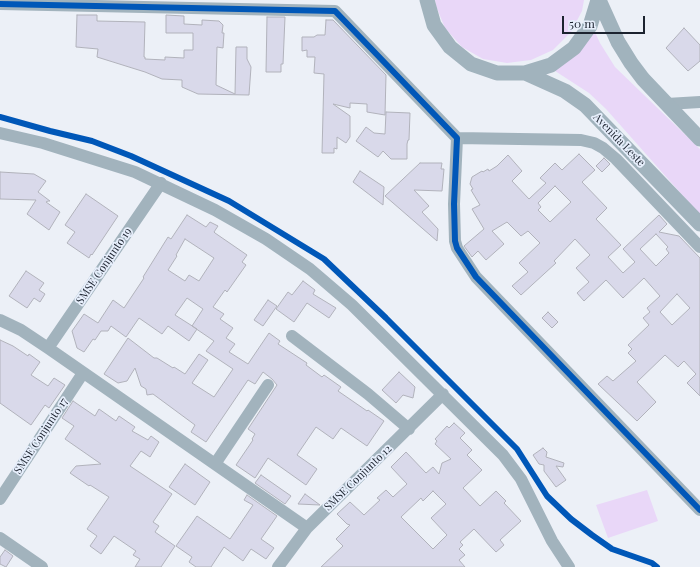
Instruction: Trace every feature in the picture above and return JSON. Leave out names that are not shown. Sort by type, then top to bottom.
[{"type":"main road","points":[[427,0],[434,25],[450,47],[472,64],[497,73],[524,73],[551,65],[574,48],[590,26],[598,0]]},
{"type":"main road","points":[[598,0],[618,42],[631,63],[700,139]]},
{"type":"main road","name":"Avenida Leste","points":[[524,73],[566,91],[585,105],[700,224]]},
{"type":"street","points":[[0,4],[61,2],[336,6],[457,138],[454,234],[457,248],[476,278],[700,510]]},
{"type":"street","points":[[667,104],[700,102]]},
{"type":"street","points":[[0,133],[43,143],[108,162],[161,183],[215,210],[266,239],[310,269],[352,305],[503,455],[521,479],[552,541],[569,567]]},
{"type":"street","points":[[457,138],[581,140],[594,143],[603,148],[616,159],[700,247]]},
{"type":"street","name":"SMSE Conjunto 19","points":[[48,348],[161,183]]},
{"type":"street","points":[[0,320],[21,330],[48,348],[307,528]]},
{"type":"street","points":[[292,336],[368,394],[409,429]]},
{"type":"street","name":"SMSE Conjunto 17","points":[[0,499],[83,373]]},
{"type":"street","points":[[216,464],[268,385]]},
{"type":"street","name":"SMSE Conjunto 12","points":[[278,567],[307,528],[443,394]]},
{"type":"street","points":[[0,538],[42,567]]},
{"type":"shaded area","points":[[435,0],[584,0],[582,11],[571,32],[553,50],[531,60],[507,63],[483,59],[462,47],[445,28]]},
{"type":"shaded area","points":[[593,28],[600,43],[615,67],[700,149],[700,215],[606,109],[589,93],[552,69]]},
{"type":"shaded area","points":[[647,490],[658,521],[608,538],[596,505]]},
{"type":"building","points":[[77,15],[97,15],[97,21],[145,22],[145,59],[165,60],[165,57],[184,58],[184,50],[193,50],[193,33],[166,33],[166,15],[184,16],[184,24],[202,25],[202,20],[219,21],[223,25],[222,33],[224,33],[223,48],[217,47],[216,85],[235,94],[236,47],[247,47],[247,59],[251,67],[249,95],[198,94],[182,87],[182,80],[162,79],[97,57],[98,49],[76,47]]},
{"type":"building","points":[[267,17],[285,17],[283,64],[281,64],[281,72],[266,72]]},
{"type":"building","points":[[326,20],[333,20],[386,75],[385,115],[367,112],[367,104],[350,103],[350,108],[333,104],[350,116],[350,137],[346,143],[337,137],[337,149],[334,148],[334,153],[322,153],[324,74],[314,73],[315,57],[307,57],[307,50],[302,51],[302,37],[325,35]]},
{"type":"building","points":[[684,28],[700,45],[700,61],[688,71],[666,48]]},
{"type":"building","points":[[386,112],[410,113],[407,159],[391,159],[383,151],[378,157],[356,141],[366,127],[374,133],[385,134]]},
{"type":"building","points":[[579,154],[595,170],[582,182],[607,208],[596,219],[621,245],[608,257],[623,273],[635,262],[623,249],[659,215],[667,224],[659,232],[679,236],[700,258],[700,396],[687,383],[696,374],[684,361],[678,367],[665,355],[637,382],[656,402],[637,421],[598,384],[607,376],[613,381],[636,361],[628,353],[632,349],[628,345],[649,325],[643,318],[650,312],[647,308],[660,296],[644,278],[623,298],[606,280],[584,301],[577,293],[589,282],[576,268],[590,255],[575,239],[554,261],[556,263],[521,295],[512,286],[528,272],[519,263],[540,243],[528,231],[521,236],[507,222],[492,231],[504,244],[486,260],[478,251],[472,257],[464,246],[484,229],[472,209],[480,205],[471,190],[473,189],[470,184],[472,177],[482,171],[483,172],[488,169],[489,171],[497,166],[508,155],[522,171],[512,181],[529,199],[546,183],[540,178],[555,163],[562,170]],"holes":[[[555,186],[571,202],[550,222],[538,210],[541,207],[538,203]],[[656,234],[668,247],[666,249],[669,253],[656,266],[640,249]],[[677,294],[690,308],[672,325],[660,312]]]},
{"type":"building","points":[[604,158],[610,164],[602,172],[596,166]]},
{"type":"building","points":[[420,163],[442,163],[441,169],[444,169],[442,191],[414,190],[429,206],[422,212],[438,229],[437,241],[385,196]]},
{"type":"building","points":[[360,171],[384,187],[383,205],[353,182]]},
{"type":"building","points":[[0,172],[34,174],[46,181],[38,192],[50,201],[46,202],[60,212],[49,230],[27,214],[36,200],[0,199]]},
{"type":"building","points":[[86,194],[118,216],[89,258],[67,243],[75,232],[65,225]]},
{"type":"building","points":[[187,215],[206,227],[210,222],[218,226],[214,232],[215,233],[247,255],[242,262],[246,265],[227,292],[225,290],[213,307],[224,314],[220,319],[233,328],[226,338],[235,344],[229,352],[248,364],[269,333],[280,341],[278,344],[307,363],[306,365],[322,377],[324,375],[341,387],[338,391],[384,421],[367,446],[341,428],[333,439],[316,427],[297,455],[317,469],[306,485],[268,458],[255,478],[236,465],[253,440],[252,439],[255,434],[248,429],[277,385],[263,372],[255,384],[248,380],[206,442],[191,432],[195,425],[153,394],[147,395],[146,389],[141,386],[135,368],[127,381],[118,383],[104,374],[128,338],[154,358],[157,358],[185,374],[199,354],[208,360],[192,383],[214,397],[233,369],[206,351],[214,341],[197,329],[189,341],[168,326],[162,334],[139,318],[126,337],[111,326],[108,331],[101,331],[84,352],[77,348],[72,331],[84,314],[98,323],[113,300],[124,308],[168,237],[171,239]],"holes":[[[185,239],[214,258],[199,281],[189,275],[185,281],[168,270]],[[187,298],[203,309],[192,326],[175,315]]]},
{"type":"building","points":[[26,271],[44,283],[39,290],[45,294],[40,302],[34,298],[27,308],[9,296]]},
{"type":"building","points":[[303,281],[315,290],[313,294],[336,308],[329,318],[307,303],[294,322],[276,309],[288,292],[292,295]]},
{"type":"building","points":[[268,300],[277,306],[263,326],[254,320]]},
{"type":"building","points":[[548,312],[558,322],[552,328],[542,318]]},
{"type":"building","points":[[0,340],[13,346],[28,356],[29,354],[40,362],[31,375],[48,386],[54,378],[65,385],[49,408],[45,405],[31,425],[0,403]]},
{"type":"building","points":[[399,372],[415,387],[413,398],[403,395],[396,403],[382,390]]},
{"type":"building","points":[[73,401],[95,416],[99,409],[116,421],[119,416],[135,427],[132,431],[148,440],[151,436],[159,442],[150,457],[141,451],[130,466],[172,494],[153,522],[159,526],[155,532],[175,546],[161,567],[135,567],[140,559],[133,555],[136,551],[114,536],[101,554],[90,546],[97,536],[87,529],[109,497],[70,473],[76,466],[101,464],[65,439],[74,426],[62,418]]},
{"type":"building","points":[[454,423],[465,433],[460,438],[472,450],[467,455],[482,470],[463,488],[480,506],[496,491],[506,501],[504,503],[521,521],[500,540],[504,545],[496,552],[474,529],[460,542],[463,545],[459,549],[465,555],[459,560],[465,567],[321,567],[343,546],[336,539],[350,525],[337,514],[350,502],[364,515],[380,500],[377,498],[386,490],[393,497],[407,484],[391,467],[406,452],[426,473],[433,467],[439,474],[442,463],[451,459],[435,444],[437,441],[435,439],[447,426],[449,428]],"holes":[[[433,491],[446,504],[431,518],[447,535],[433,549],[401,517],[421,498],[423,501]]]},
{"type":"building","points":[[543,448],[547,452],[546,457],[564,463],[563,467],[556,466],[566,480],[556,487],[544,471],[544,465],[539,464],[533,455]]},
{"type":"building","points":[[185,464],[210,482],[195,505],[169,487]]},
{"type":"building","points":[[261,475],[291,496],[285,504],[255,483]]},
{"type":"building","points":[[305,494],[320,505],[298,504]]},
{"type":"building","points":[[247,495],[277,516],[261,539],[274,548],[266,559],[251,549],[243,561],[224,547],[211,567],[196,567],[189,562],[192,557],[176,546],[197,516],[230,539],[253,505],[244,500]]},
{"type":"building","points":[[5,550],[13,556],[6,567],[0,564],[0,557]]},
{"type":"cycle path","points":[[0,4],[335,11],[457,138],[454,204],[455,241],[457,248],[476,277],[700,510]]},
{"type":"cycle path","points":[[0,117],[92,141],[131,156],[229,201],[324,259],[386,318],[517,449],[547,496],[571,519],[612,549],[652,563],[657,567]]}]
